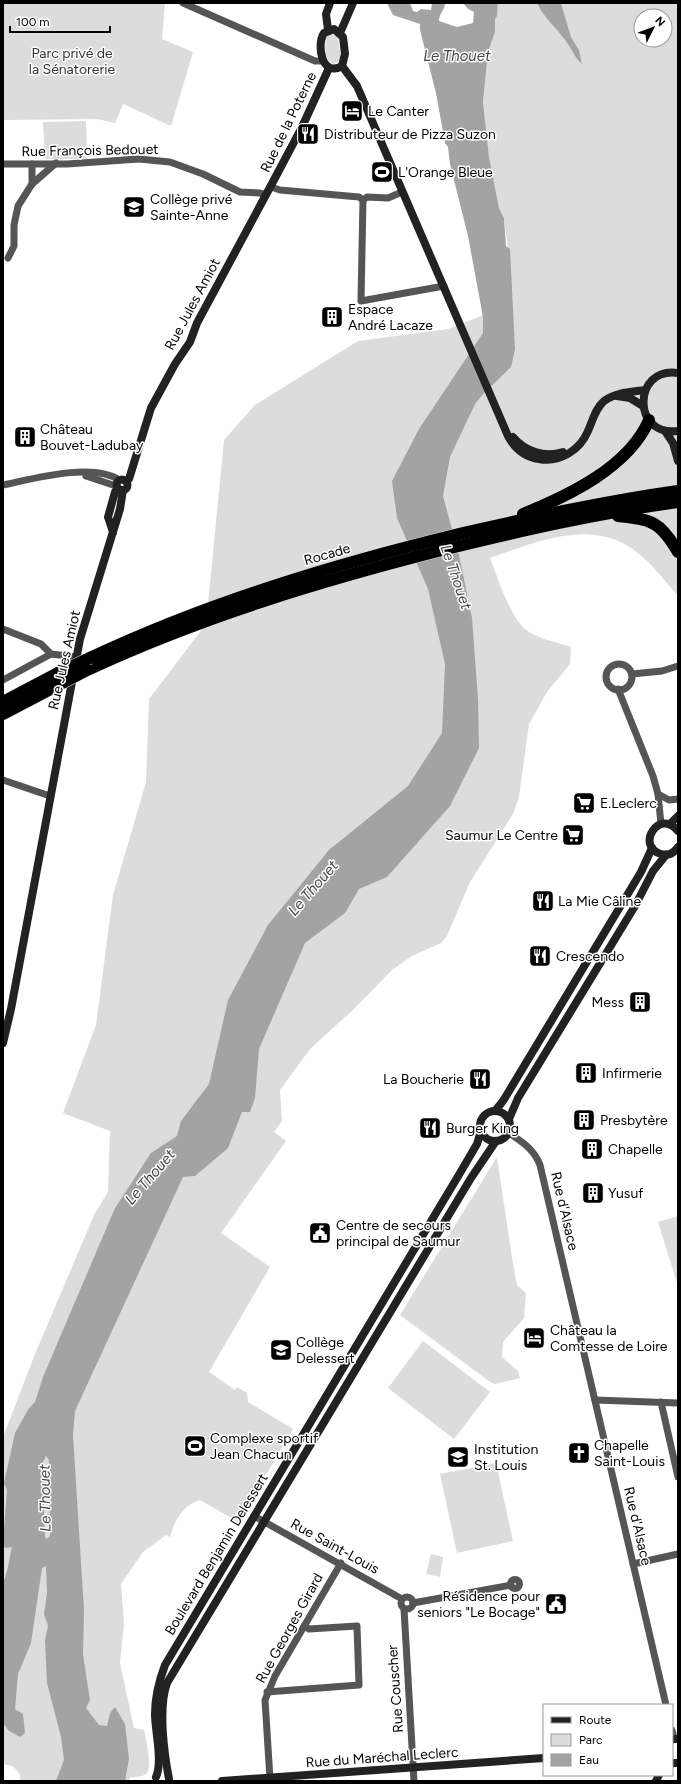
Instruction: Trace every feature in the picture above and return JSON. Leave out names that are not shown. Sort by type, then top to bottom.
[{"type":"highway","points":[[495,526],[553,502],[594,479],[636,442],[649,420]]},
{"type":"highway","points":[[483,534],[601,514],[675,497]]},
{"type":"highway","name":"Rocade","points":[[3,702],[61,678],[90,658],[194,613],[335,573],[483,534],[495,526],[564,511],[675,497]]},
{"type":"highway","points":[[601,514],[636,517],[651,522],[668,535],[678,552]]},
{"type":"highway","points":[[3,714],[61,678],[87,670],[158,639],[335,573]]},
{"type":"main road","points":[[328,30],[326,14],[330,3]]},
{"type":"main road","points":[[340,33],[353,3]]},
{"type":"main road","points":[[334,29],[340,33],[345,48],[342,66],[336,69],[329,68],[323,61],[320,43],[324,33],[328,30],[334,29]]},
{"type":"main road","points":[[342,66],[357,86],[502,420],[513,438],[529,450],[544,454],[555,454],[575,448],[588,433],[600,405],[614,396],[626,392],[645,390]]},
{"type":"main road","name":"Rue de la Poterne","points":[[271,187],[302,127],[329,68]]},
{"type":"main road","name":"Rue Jules Amiot","points":[[3,1043],[11,1009],[76,657],[120,509],[121,485],[129,479],[155,400],[175,364],[190,342],[197,323],[271,187]]},
{"type":"main road","points":[[678,373],[661,374],[655,378],[645,390],[643,406],[649,420],[653,425],[665,431],[678,431]]},
{"type":"main road","points":[[614,396],[630,398],[643,406]]},
{"type":"main road","points":[[665,431],[673,443],[678,461]]},
{"type":"main road","points":[[670,824],[678,816]]},
{"type":"main road","points":[[678,831],[670,824],[661,824],[653,829],[649,838],[652,848],[660,854],[666,855],[672,853],[678,848]]},
{"type":"main road","points":[[495,1111],[503,1101],[642,872],[652,848]]},
{"type":"main road","points":[[509,1119],[518,1098],[635,906],[653,871],[666,855]]},
{"type":"main road","points":[[495,1111],[504,1113],[509,1119],[511,1128],[504,1139],[496,1141],[487,1139],[481,1131],[480,1125],[483,1117],[490,1112],[495,1111]]},
{"type":"main road","name":"Boulevard Benjamin Delessert","points":[[153,1779],[158,1766],[155,1702],[161,1676],[171,1655],[477,1144],[481,1131]]},
{"type":"main road","name":"Boulevard Benjamin Delessert","points":[[170,1780],[162,1714],[163,1697],[167,1683],[467,1184],[496,1141]]},
{"type":"main road","name":"Rue du Maréchal Leclerc","points":[[222,1781],[270,1779],[543,1758]]},
{"type":"main road","points":[[153,1779],[163,1775],[170,1780]]},
{"type":"street","points":[[183,3],[315,61],[323,61]]},
{"type":"street","name":"Rue François Bedouet","points":[[3,164],[56,164],[139,159],[170,162],[208,176],[240,192],[266,195]]},
{"type":"street","points":[[32,164],[32,184]]},
{"type":"street","points":[[8,258],[14,246],[14,225],[18,206],[32,184],[56,164]]},
{"type":"street","points":[[271,187],[280,190],[359,197],[363,200]]},
{"type":"street","points":[[363,200],[367,197],[388,198],[402,192]]},
{"type":"street","points":[[363,200],[361,301],[444,286]]},
{"type":"street","points":[[3,485],[66,472],[79,472],[107,474],[121,485]]},
{"type":"street","points":[[3,629],[41,644],[51,654]]},
{"type":"street","points":[[3,680],[51,654],[76,657]]},
{"type":"street","points":[[617,664],[624,664],[629,668],[632,674],[632,680],[628,686],[618,689],[612,687],[607,680],[607,673],[611,667],[617,664]]},
{"type":"street","points":[[632,674],[674,667]]},
{"type":"street","points":[[618,689],[654,776],[658,794],[661,824]]},
{"type":"street","points":[[3,780],[50,796]]},
{"type":"street","points":[[658,794],[669,800],[678,799]]},
{"type":"street","name":"Rue d'Alsace","points":[[509,1132],[527,1144],[537,1155],[540,1165],[666,1704]]},
{"type":"street","points":[[595,1400],[678,1403]]},
{"type":"street","points":[[661,1402],[678,1477]]},
{"type":"street","name":"Rue Saint-Louis","points":[[254,1516],[402,1599]]},
{"type":"street","points":[[633,1564],[678,1554]]},
{"type":"street","name":"Rue Georges Girard","points":[[270,1779],[265,1700],[267,1692],[340,1563]]},
{"type":"street","points":[[413,1603],[511,1585]]},
{"type":"street","points":[[409,1598],[413,1603],[411,1608],[404,1609],[401,1605],[402,1599],[409,1598]]},
{"type":"street","name":"Rue Couscher","points":[[404,1609],[414,1781]]},
{"type":"street","points":[[267,1692],[359,1685],[357,1626],[309,1629],[304,1626]]},
{"type":"green space","name":"Parc privé de la Sénatorerie","points":[[3,3],[165,3],[162,39],[193,52],[171,126],[123,104],[115,123],[97,119],[3,120]]},
{"type":"green space","points":[[498,3],[537,3],[543,14],[568,43],[582,64],[579,50],[571,37],[561,3],[678,3],[678,596],[642,556],[628,546],[611,538],[577,534],[541,541],[490,558],[504,596],[519,623],[535,635],[571,647],[570,664],[547,692],[529,724],[519,797],[513,814],[470,882],[447,936],[441,943],[412,956],[392,970],[355,1008],[310,1049],[280,1090],[282,1121],[274,1132],[286,1141],[221,1233],[270,1267],[209,1372],[235,1390],[237,1387],[247,1393],[248,1402],[293,1429],[238,1522],[200,1500],[194,1502],[180,1514],[170,1537],[166,1535],[143,1552],[121,1584],[124,1624],[120,1663],[134,1728],[144,1730],[149,1761],[148,1771],[146,1774],[130,1777],[130,1779],[125,1781],[20,1781],[20,1775],[14,1767],[3,1764],[3,1437],[35,1354],[95,1213],[108,1192],[110,1131],[63,1113],[96,1025],[113,895],[146,782],[149,699],[206,624],[224,440],[255,405],[358,341],[448,329],[481,316],[510,264],[504,218],[499,208],[489,157],[483,102],[488,52],[495,32],[495,19],[497,15]]},
{"type":"green space","points":[[331,34],[338,37],[341,57],[339,62],[333,64],[325,58],[326,37]]},
{"type":"green space","points":[[86,121],[87,154],[52,155],[86,155],[87,159],[45,159],[43,122]]},
{"type":"green space","points":[[497,1157],[517,1285],[526,1293],[524,1318],[503,1342],[502,1357],[518,1371],[520,1378],[495,1384],[490,1382],[400,1315]]},
{"type":"green space","points":[[678,1216],[678,1283],[677,1283],[658,1222]]},
{"type":"green space","points":[[423,1341],[490,1392],[454,1439],[388,1388]]},
{"type":"green space","points":[[496,1463],[513,1541],[457,1553],[440,1474]]},
{"type":"green space","points":[[431,1554],[443,1557],[440,1577],[426,1574]]},
{"type":"water","name":"Le Thouet","points":[[387,3],[410,3],[413,11],[417,12],[421,9],[431,10],[432,3],[445,3],[439,21],[457,27],[473,23],[474,12],[468,9],[463,3],[498,3],[497,16],[495,19],[495,32],[488,52],[483,102],[489,157],[499,208],[504,218],[506,246],[510,249],[515,349],[511,367],[483,394],[475,404],[450,457],[443,496],[459,555],[472,618],[478,699],[479,748],[450,806],[387,877],[359,889],[345,913],[305,943],[259,1049],[255,1098],[250,1112],[242,1112],[228,1148],[195,1176],[183,1177],[75,1411],[73,1435],[84,1610],[83,1655],[90,1700],[86,1708],[99,1725],[107,1726],[110,1713],[115,1707],[125,1724],[129,1759],[125,1781],[56,1781],[64,1760],[61,1737],[47,1683],[45,1640],[48,1626],[44,1614],[47,1593],[46,1566],[42,1568],[31,1643],[18,1674],[15,1709],[23,1714],[25,1733],[20,1737],[9,1731],[3,1723],[3,1583],[12,1547],[5,1548],[3,1543],[7,1490],[4,1483],[15,1433],[29,1408],[35,1402],[43,1377],[115,1208],[151,1153],[177,1136],[181,1121],[209,1084],[228,1000],[268,925],[329,850],[408,786],[442,733],[445,664],[428,589],[397,518],[392,481],[419,429],[483,333],[483,317],[468,236],[450,164],[448,147],[445,143],[436,93],[420,30],[420,24],[393,15]],"holes":[[[46,1456],[49,1460],[50,1536],[47,1539],[45,1537],[42,1464]]]},
{"type":"water","points":[[537,3],[561,3],[571,37],[579,50],[582,64],[540,9]]},
{"type":"place","name":"Le Canter","points":[[352,111]]},
{"type":"place","name":"Distributeur de Pizza Suzon","points":[[308,134]]},
{"type":"place","name":"L'Orange Bleue","points":[[382,172]]},
{"type":"place","name":"Collège privé Sainte-Anne","points":[[134,207]]},
{"type":"place","name":"Espace André Lacaze","points":[[332,317]]},
{"type":"place","name":"Château Bouvet-Ladubay","points":[[25,437]]},
{"type":"place","name":"E.Leclerc","points":[[584,803]]},
{"type":"place","name":"Saumur Le Centre","points":[[573,835]]},
{"type":"place","name":"La Mie Câline","points":[[543,901]]},
{"type":"place","name":"Crescendo","points":[[540,956]]},
{"type":"place","name":"Mess","points":[[640,1002]]},
{"type":"place","name":"Infirmerie","points":[[586,1073]]},
{"type":"place","name":"La Boucherie","points":[[480,1079]]},
{"type":"place","name":"Presbytère","points":[[584,1120]]},
{"type":"place","name":"Burger King","points":[[430,1128]]},
{"type":"place","name":"Chapelle","points":[[592,1149]]},
{"type":"place","name":"Yusuf","points":[[593,1193]]},
{"type":"place","name":"Centre de secours principal de Saumur","points":[[320,1233]]},
{"type":"place","name":"Château la Comtesse de Loire","points":[[534,1338]]},
{"type":"place","name":"Collège Delessert","points":[[281,1350]]},
{"type":"place","name":"Complexe sportif Jean Chacun","points":[[195,1446]]},
{"type":"place","name":"Chapelle Saint-Louis","points":[[579,1453]]},
{"type":"place","name":"Institution St. Louis","points":[[458,1457]]},
{"type":"place","name":"Résidence pour seniors \"Le Bocage\"","points":[[556,1604]]}]
